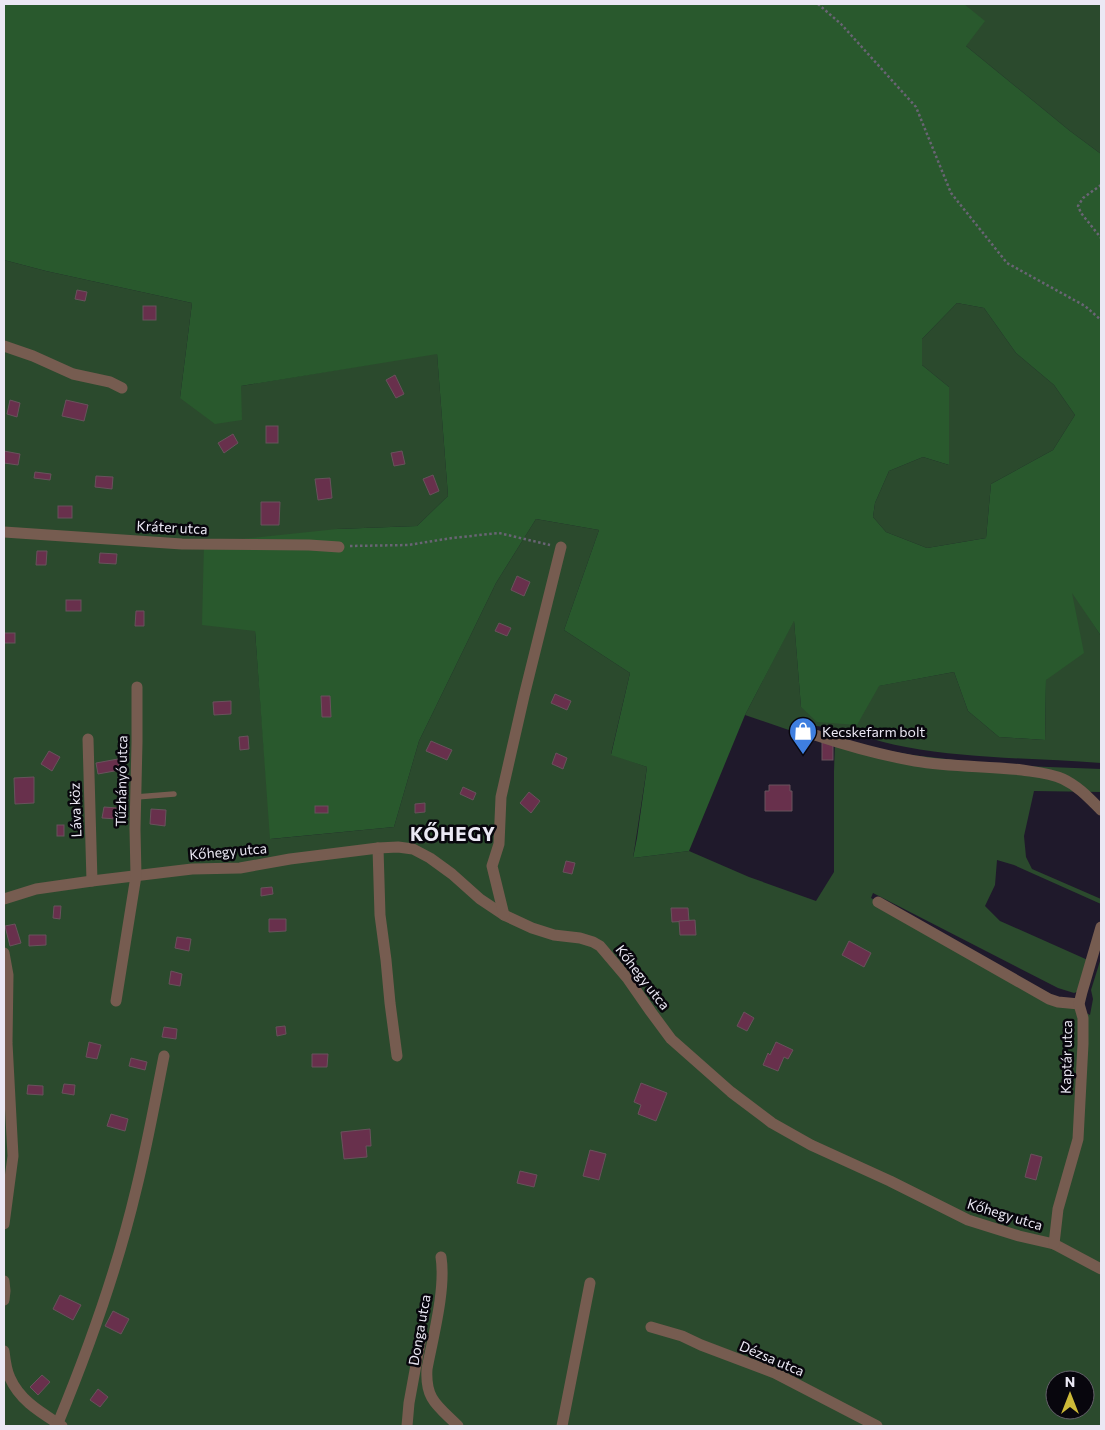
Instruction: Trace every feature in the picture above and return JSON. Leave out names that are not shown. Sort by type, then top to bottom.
[{"type":"street","points":[[4,346],[33,356],[73,374],[110,382],[122,388]]},
{"type":"street","name":"Kráter utca","points":[[4,532],[182,544],[338,547]]},
{"type":"street","points":[[504,915],[492,866],[499,844],[501,797],[561,547]]},
{"type":"street","name":"Tűzhányó utca","points":[[116,1002],[136,876],[137,687]]},
{"type":"street","points":[[812,734],[916,761],[1044,773],[1060,778],[1075,786],[1101,810]]},
{"type":"street","name":"Láva köz","points":[[88,739],[92,881]]},
{"type":"street","name":"Kőhegy utca","points":[[4,899],[36,889],[92,881],[192,870],[240,868],[290,859],[378,848],[398,847],[413,849],[430,858],[452,874],[480,899],[504,915],[532,928],[554,935],[580,938],[600,946],[628,979],[671,1039],[731,1092],[772,1123],[811,1145],[890,1181],[968,1220],[1018,1236],[1054,1244],[1101,1269]]},
{"type":"street","points":[[378,848],[380,915],[397,1056]]},
{"type":"street","name":"Kaptár utca","points":[[878,902],[1049,999],[1079,1004],[1083,1018],[1083,1044],[1078,1140],[1058,1209],[1054,1244]]},
{"type":"street","points":[[1079,1004],[1101,928]]},
{"type":"street","points":[[4,953],[8,975],[8,1066],[13,1156],[4,1224]]},
{"type":"street","points":[[4,1351],[9,1377],[16,1390],[35,1408],[60,1425],[111,1279],[136,1190],[164,1056]]},
{"type":"street","name":"Donga utca","points":[[441,1257],[443,1267],[441,1287],[421,1369],[430,1396],[458,1426]]},
{"type":"street","points":[[4,1282],[4,1300]]},
{"type":"street","points":[[562,1426],[590,1282]]},
{"type":"street","name":"Dézsa utca","points":[[652,1327],[682,1336],[776,1373],[877,1426]]},
{"type":"street","points":[[407,1426],[409,1403],[421,1369],[420,1343]]},
{"type":"lane","points":[[136,797],[174,794]]},
{"type":"path","points":[[818,4],[841,24],[916,107],[951,193],[1007,263],[1086,306],[1101,320]]},
{"type":"path","points":[[1101,185],[1083,198],[1078,206],[1081,213],[1101,238]]},
{"type":"path","points":[[338,547],[408,545],[452,538],[499,534],[561,547]]},
{"type":"green space","points":[[4,4],[964,4],[985,21],[966,46],[1101,154],[1101,636],[1072,593],[1084,653],[1046,680],[1045,740],[999,737],[968,711],[954,672],[879,686],[857,725],[817,722],[801,707],[794,621],[745,715],[689,851],[633,858],[647,767],[611,755],[630,673],[564,630],[599,530],[536,519],[496,583],[419,741],[394,827],[270,839],[255,631],[202,625],[204,543],[337,529],[417,526],[448,496],[437,354],[241,386],[242,420],[215,424],[180,398],[192,303],[4,260]],"holes":[[[957,303],[984,308],[1016,353],[1054,385],[1075,415],[1053,450],[991,484],[986,538],[927,548],[886,532],[873,517],[875,503],[889,471],[923,457],[949,465],[949,387],[922,365],[922,339]]]},
{"type":"green space","points":[[964,4],[1101,4],[1101,154],[966,46]]},
{"type":"green space","points":[[4,260],[192,303],[180,398],[437,353],[448,496],[417,526],[337,529],[255,631],[271,839],[394,827],[419,741],[496,583],[536,519],[599,530],[564,630],[630,673],[611,754],[647,767],[633,858],[689,851],[749,877],[816,901],[834,872],[835,741],[912,755],[998,765],[1101,769],[1101,792],[1034,791],[1024,836],[1026,857],[1032,869],[1101,899],[1101,904],[1014,865],[997,860],[995,885],[985,906],[1000,921],[1090,961],[1082,990],[1074,993],[1058,988],[873,893],[871,898],[1090,1015],[1093,999],[1091,990],[1101,958],[1101,1426],[4,1426]]},
{"type":"green space","points":[[957,303],[984,308],[1016,353],[1054,385],[1075,415],[1053,450],[991,484],[986,538],[927,548],[886,532],[873,517],[875,503],[889,471],[923,457],[949,465],[949,387],[922,365],[922,339]]},
{"type":"green space","points":[[1072,591],[1101,636],[1101,763],[979,756],[930,751],[895,745],[839,729],[816,726],[812,738],[745,715],[794,620],[801,707],[856,725],[878,686],[954,672],[968,711],[999,737],[1045,740],[1046,680]]},
{"type":"building","points":[[77,290],[87,292],[85,301],[75,299]]},
{"type":"building","points":[[143,306],[156,306],[156,320],[143,320]]},
{"type":"building","points":[[395,375],[404,394],[396,398],[386,380]]},
{"type":"building","points":[[10,400],[20,403],[17,417],[7,414]]},
{"type":"building","points":[[66,400],[88,405],[84,421],[62,416]]},
{"type":"building","points":[[266,426],[278,426],[278,443],[266,443]]},
{"type":"building","points":[[233,434],[238,443],[224,453],[218,443]]},
{"type":"building","points":[[4,451],[20,454],[18,465],[4,463]]},
{"type":"building","points":[[402,451],[405,464],[394,466],[391,453]]},
{"type":"building","points":[[35,472],[51,474],[50,480],[34,478]]},
{"type":"building","points":[[433,475],[439,491],[430,495],[423,479]]},
{"type":"building","points":[[96,476],[113,477],[112,489],[95,487]]},
{"type":"building","points":[[330,478],[332,498],[318,500],[315,479]]},
{"type":"building","points":[[261,502],[280,502],[279,525],[261,525]]},
{"type":"building","points":[[58,506],[72,506],[72,518],[58,518]]},
{"type":"building","points":[[37,551],[47,551],[46,565],[36,565]]},
{"type":"building","points":[[100,553],[117,554],[116,564],[99,563]]},
{"type":"building","points":[[517,576],[530,582],[524,596],[511,590]]},
{"type":"building","points":[[66,600],[81,600],[81,611],[66,611]]},
{"type":"building","points":[[136,611],[144,611],[144,626],[135,626]]},
{"type":"building","points":[[499,623],[511,628],[507,636],[495,631]]},
{"type":"building","points":[[4,633],[15,633],[15,643],[4,643]]},
{"type":"building","points":[[555,694],[571,701],[567,710],[551,703]]},
{"type":"building","points":[[321,696],[330,696],[331,717],[322,717]]},
{"type":"building","points":[[231,701],[231,714],[214,715],[213,702]]},
{"type":"building","points":[[248,736],[249,749],[240,750],[239,737]]},
{"type":"building","points":[[431,741],[452,750],[447,760],[426,751]]},
{"type":"building","points":[[822,742],[833,742],[833,760],[822,760]]},
{"type":"building","points":[[49,751],[60,757],[52,771],[41,764]]},
{"type":"building","points":[[556,753],[567,758],[563,769],[552,764]]},
{"type":"building","points":[[118,759],[120,770],[98,774],[96,763]]},
{"type":"building","points":[[34,777],[34,803],[15,804],[14,778]]},
{"type":"building","points":[[769,785],[790,785],[790,791],[792,791],[792,811],[765,811],[765,791],[769,791]]},
{"type":"building","points":[[463,787],[476,793],[473,800],[460,794]]},
{"type":"building","points":[[529,792],[540,801],[531,813],[520,803]]},
{"type":"building","points":[[425,803],[425,812],[415,813],[415,804]]},
{"type":"building","points":[[315,806],[328,806],[328,813],[315,813]]},
{"type":"building","points":[[104,807],[118,808],[117,819],[102,818]]},
{"type":"building","points":[[151,809],[166,810],[165,826],[150,824]]},
{"type":"building","points":[[57,825],[64,825],[64,836],[57,836]]},
{"type":"building","points":[[566,861],[575,863],[572,874],[563,872]]},
{"type":"building","points":[[272,887],[273,894],[261,896],[261,888]]},
{"type":"building","points":[[54,906],[61,906],[60,919],[53,918]]},
{"type":"building","points":[[671,908],[688,908],[689,921],[672,922]]},
{"type":"building","points":[[269,919],[286,919],[286,931],[269,932]]},
{"type":"building","points":[[695,920],[696,935],[680,935],[679,921]]},
{"type":"building","points":[[15,924],[21,943],[10,946],[5,926]]},
{"type":"building","points":[[29,935],[46,935],[46,945],[29,946]]},
{"type":"building","points":[[177,937],[191,939],[189,951],[175,948]]},
{"type":"building","points":[[849,941],[871,953],[864,967],[842,955]]},
{"type":"building","points":[[171,971],[182,974],[180,986],[169,984]]},
{"type":"building","points":[[744,1012],[754,1018],[747,1031],[737,1026]]},
{"type":"building","points":[[285,1026],[286,1034],[277,1036],[276,1027]]},
{"type":"building","points":[[164,1027],[177,1029],[176,1039],[162,1037]]},
{"type":"building","points":[[89,1042],[101,1045],[97,1059],[86,1057]]},
{"type":"building","points":[[776,1042],[793,1050],[788,1059],[784,1057],[778,1071],[763,1065],[768,1053],[770,1055]]},
{"type":"building","points":[[312,1054],[328,1054],[327,1067],[312,1067]]},
{"type":"building","points":[[131,1058],[147,1062],[145,1070],[129,1066]]},
{"type":"building","points":[[641,1083],[667,1093],[656,1121],[638,1114],[641,1105],[634,1102]]},
{"type":"building","points":[[64,1084],[75,1085],[74,1095],[62,1093]]},
{"type":"building","points":[[28,1085],[43,1086],[43,1095],[27,1094]]},
{"type":"building","points":[[111,1114],[128,1119],[125,1131],[107,1126]]},
{"type":"building","points":[[370,1129],[371,1146],[366,1146],[367,1157],[344,1159],[341,1132]]},
{"type":"building","points":[[590,1150],[606,1154],[599,1180],[583,1176]]},
{"type":"building","points":[[1031,1154],[1042,1157],[1036,1180],[1025,1177]]},
{"type":"building","points":[[520,1171],[537,1175],[534,1187],[517,1183]]},
{"type":"building","points":[[60,1295],[81,1305],[73,1320],[53,1309]]},
{"type":"building","points":[[113,1311],[129,1319],[121,1334],[105,1326]]},
{"type":"building","points":[[42,1375],[50,1382],[38,1395],[30,1387]]},
{"type":"building","points":[[98,1389],[108,1397],[100,1407],[90,1400]]},
{"type":"place","name":"Kecskefarm bolt","points":[[803,755]]},
{"type":"district","name":"KŐHEGY","points":[[453,833]]}]
